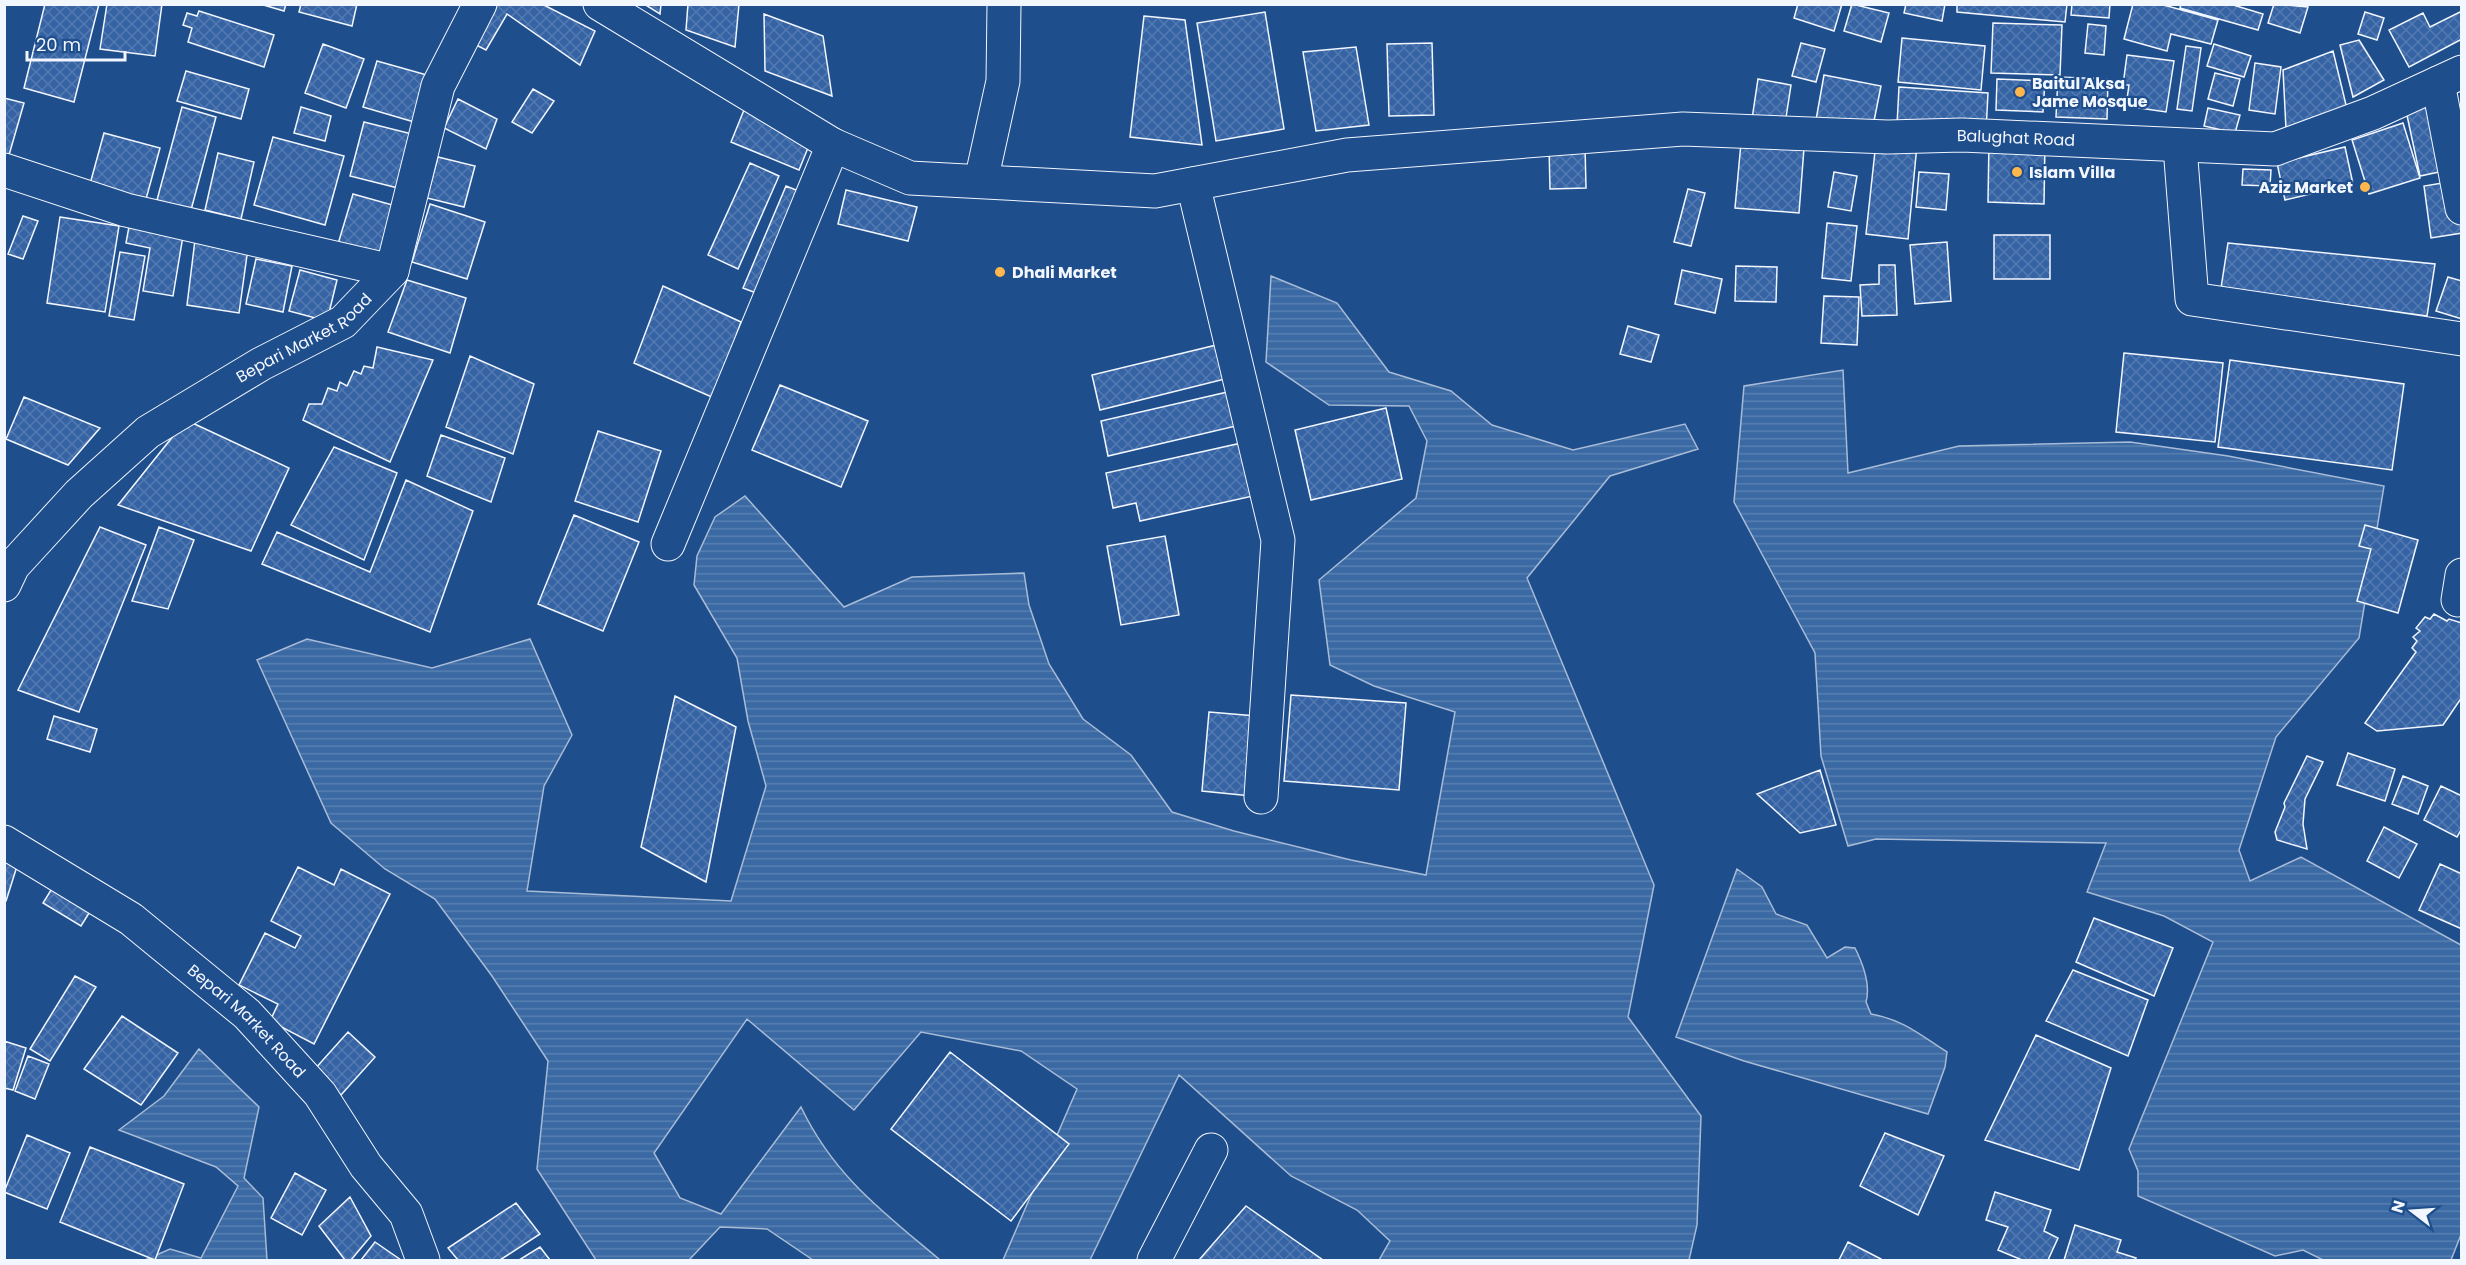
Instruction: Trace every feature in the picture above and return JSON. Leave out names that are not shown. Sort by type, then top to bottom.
[{"type":"street","name":"Bepari Market Road","points":[[4,585],[14,566],[79,494],[148,432],[261,364],[343,322],[392,271],[438,86],[480,4]]},
{"type":"street","name":"Balughat Road","points":[[600,4],[833,145],[910,178],[1155,191],[1347,154],[1683,129],[1888,137],[1962,135],[2180,147],[2275,149],[2373,112],[2450,77]]},
{"type":"street","points":[[981,182],[1003,81],[1004,4]]},
{"type":"street","points":[[2450,77],[2462,208]]},
{"type":"street","points":[[668,544],[833,145]]},
{"type":"street","points":[[2180,147],[2192,299],[2462,339]]},
{"type":"street","points":[[4,170],[126,210],[392,271]]},
{"type":"street","points":[[1193,184],[1278,540],[1261,797]]},
{"type":"street","name":"Bepari Market Road","points":[[4,842],[131,919],[247,1014],[320,1094],[366,1166],[406,1214],[423,1260]]},
{"type":"street","points":[[1154,1260],[1211,1150]]},
{"type":"water","points":[[1271,276],[1337,303],[1389,372],[1451,391],[1492,425],[1573,450],[1685,424],[1698,449],[1610,476],[1527,578],[1654,885],[1628,1017],[1701,1116],[1697,1225],[1689,1260],[1379,1260],[1390,1241],[1357,1210],[1291,1176],[1179,1075],[1090,1260],[1003,1260],[1077,1089],[1021,1051],[921,1032],[854,1110],[747,1019],[654,1153],[680,1198],[721,1214],[801,1107],[814,1131],[844,1173],[880,1209],[940,1260],[813,1260],[767,1229],[720,1227],[689,1260],[596,1260],[537,1169],[548,1061],[492,976],[435,899],[385,869],[331,823],[257,660],[307,639],[432,668],[530,639],[572,735],[544,786],[527,891],[731,901],[766,786],[748,721],[737,658],[694,585],[697,556],[715,517],[745,496],[844,607],[912,577],[1024,573],[1029,605],[1049,664],[1083,719],[1131,755],[1172,812],[1234,831],[1351,860],[1426,875],[1455,712],[1374,686],[1330,665],[1319,580],[1416,498],[1427,441],[1409,406],[1329,405],[1266,362]]},
{"type":"water","points":[[1843,370],[1848,473],[1959,446],[2130,442],[2228,456],[2384,486],[2359,638],[2276,737],[2239,850],[2250,881],[2301,857],[2461,945],[2462,1232],[2451,1260],[2323,1260],[2303,1250],[2275,1256],[2138,1196],[2138,1171],[2129,1149],[2213,942],[2164,916],[2087,892],[2106,843],[1876,839],[1848,846],[1821,756],[1815,653],[1734,502],[1744,386]]},
{"type":"water","points":[[1737,869],[1762,887],[1776,914],[1807,925],[1827,958],[1845,947],[1855,948],[1865,974],[1868,988],[1866,1002],[1871,1014],[1902,1024],[1947,1052],[1945,1067],[1928,1114],[1744,1061],[1676,1037]]},
{"type":"water","points":[[199,1049],[259,1107],[244,1178],[263,1198],[267,1260],[145,1260],[170,1249],[201,1258],[238,1186],[216,1167],[119,1130],[164,1096]]},
{"type":"building","points":[[45,4],[99,4],[74,102],[24,88]]},
{"type":"building","points":[[107,4],[162,4],[155,56],[100,49]]},
{"type":"building","points":[[260,4],[286,4],[284,11]]},
{"type":"building","points":[[301,4],[357,4],[352,26],[299,12]]},
{"type":"building","points":[[487,4],[542,4],[595,31],[580,65],[507,14],[486,50],[468,41]]},
{"type":"building","points":[[644,4],[661,4],[660,14]]},
{"type":"building","points":[[688,4],[739,4],[735,47],[686,30]]},
{"type":"building","points":[[1798,4],[1842,4],[1834,31],[1794,18]]},
{"type":"building","points":[[1852,4],[1889,13],[1881,42],[1844,31]]},
{"type":"building","points":[[1906,4],[1945,4],[1942,21],[1904,13]]},
{"type":"building","points":[[1957,4],[2067,4],[2065,22],[1957,12]]},
{"type":"building","points":[[2072,4],[2110,4],[2109,18],[2071,15]]},
{"type":"building","points":[[2133,4],[2160,4],[2218,20],[2211,44],[2171,34],[2167,51],[2124,39]]},
{"type":"building","points":[[2181,4],[2230,4],[2263,14],[2258,30],[2180,8]]},
{"type":"building","points":[[2274,4],[2308,7],[2300,33],[2268,23]]},
{"type":"building","points":[[199,11],[274,35],[264,67],[188,42],[192,28],[183,25],[187,13],[197,16]]},
{"type":"building","points":[[2462,11],[2462,39],[2409,67],[2389,30],[2423,13],[2430,27]]},
{"type":"building","points":[[1265,12],[1284,129],[1216,141],[1197,23]]},
{"type":"building","points":[[2365,12],[2384,18],[2377,40],[2358,34]]},
{"type":"building","points":[[764,14],[823,36],[832,96],[765,71]]},
{"type":"building","points":[[1144,16],[1185,20],[1202,145],[1130,137]]},
{"type":"building","points":[[1993,23],[2062,25],[2060,75],[1991,73]]},
{"type":"building","points":[[2088,24],[2106,26],[2104,55],[2085,53]]},
{"type":"building","points":[[1902,38],[1985,46],[1981,90],[1898,82]]},
{"type":"building","points":[[2359,40],[2384,80],[2353,97],[2340,45]]},
{"type":"building","points":[[1432,43],[1434,115],[1389,116],[1387,44]]},
{"type":"building","points":[[1801,43],[1825,49],[1816,82],[1792,76]]},
{"type":"building","points":[[323,44],[364,59],[346,108],[305,93]]},
{"type":"building","points":[[2214,44],[2251,56],[2244,77],[2207,66]]},
{"type":"building","points":[[2186,46],[2201,48],[2192,111],[2177,109]]},
{"type":"building","points":[[1356,47],[1369,125],[1316,131],[1303,52]]},
{"type":"building","points":[[2333,51],[2347,109],[2286,129],[2283,70]]},
{"type":"building","points":[[2127,55],[2174,61],[2166,112],[2126,106],[2129,85],[2123,85]]},
{"type":"building","points":[[377,61],[434,77],[421,124],[363,107]]},
{"type":"building","points":[[2255,63],[2281,67],[2275,114],[2249,110]]},
{"type":"building","points":[[186,71],[249,89],[241,119],[177,101]]},
{"type":"building","points":[[2215,73],[2240,79],[2233,106],[2208,99]]},
{"type":"building","points":[[1824,75],[1881,86],[1872,131],[1816,120]]},
{"type":"building","points":[[2058,77],[2108,79],[2107,119],[2056,117]]},
{"type":"building","points":[[1758,79],[1791,85],[1785,124],[1752,119]]},
{"type":"building","name":"Baitul Aksa Jame Mosque","points":[[1997,79],[2045,81],[2043,112],[1996,110]]},
{"type":"building","points":[[1899,87],[1988,93],[1986,131],[1897,125]]},
{"type":"building","points":[[533,89],[554,101],[532,133],[512,122]]},
{"type":"building","points":[[4,98],[24,103],[7,162],[4,162]]},
{"type":"building","points":[[2443,98],[2458,168],[2420,176],[2405,106]]},
{"type":"building","points":[[458,99],[497,119],[486,149],[444,128]]},
{"type":"building","points":[[182,107],[216,117],[191,210],[157,200]]},
{"type":"building","points":[[301,107],[331,116],[325,141],[294,133]]},
{"type":"building","points":[[2208,108],[2240,115],[2235,133],[2204,126]]},
{"type":"building","points":[[744,110],[812,138],[799,170],[731,142]]},
{"type":"building","points":[[364,122],[420,136],[406,190],[350,176]]},
{"type":"building","points":[[2403,123],[2420,178],[2369,194],[2352,140]]},
{"type":"building","points":[[104,133],[160,148],[143,210],[87,195]]},
{"type":"building","points":[[273,137],[344,156],[325,225],[254,205]]},
{"type":"building","name":"Islam Villa","points":[[1989,141],[2045,142],[2044,204],[1988,202]]},
{"type":"building","points":[[1876,142],[1917,145],[1908,239],[1866,234]]},
{"type":"building","points":[[1741,143],[1804,148],[1799,213],[1735,208]]},
{"type":"building","points":[[1549,146],[1585,146],[1586,188],[1550,189]]},
{"type":"building","points":[[2345,147],[2353,184],[2285,200],[2277,163]]},
{"type":"building","points":[[218,153],[254,162],[241,219],[205,210]]},
{"type":"building","points":[[438,157],[475,166],[464,207],[427,198]]},
{"type":"building","points":[[750,163],[779,176],[738,269],[708,255]]},
{"type":"building","points":[[2243,169],[2271,170],[2270,186],[2242,185]]},
{"type":"building","points":[[1834,172],[1857,176],[1851,211],[1828,207]]},
{"type":"building","points":[[1919,172],[1949,174],[1946,210],[1916,207]]},
{"type":"building","points":[[2461,180],[2462,233],[2431,238],[2424,186]]},
{"type":"building","points":[[786,186],[806,194],[764,296],[743,288]]},
{"type":"building","points":[[1688,189],[1705,193],[1691,246],[1674,242]]},
{"type":"building","points":[[846,190],[917,207],[908,241],[838,224]]},
{"type":"building","points":[[353,194],[396,206],[382,256],[338,244]]},
{"type":"building","points":[[430,204],[485,222],[467,279],[412,262]]},
{"type":"building","points":[[23,216],[38,221],[23,259],[8,254]]},
{"type":"building","points":[[60,217],[119,226],[105,312],[47,303]]},
{"type":"building","points":[[130,221],[184,230],[173,296],[143,291],[150,248],[126,243]]},
{"type":"building","points":[[1827,223],[1857,226],[1851,281],[1822,278]]},
{"type":"building","points":[[1994,235],[2050,235],[2050,279],[1994,279]]},
{"type":"building","points":[[195,240],[248,248],[239,313],[187,305]]},
{"type":"building","points":[[1947,242],[1951,301],[1915,304],[1910,245]]},
{"type":"building","points":[[2228,243],[2435,264],[2427,316],[2221,288]]},
{"type":"building","points":[[120,252],[145,256],[134,320],[109,316]]},
{"type":"building","points":[[256,259],[292,266],[283,312],[246,304]]},
{"type":"building","points":[[1879,265],[1895,265],[1897,315],[1862,316],[1860,285],[1879,284]]},
{"type":"building","points":[[1736,266],[1777,267],[1776,302],[1735,301]]},
{"type":"building","points":[[300,270],[337,280],[327,321],[289,311]]},
{"type":"building","points":[[1682,270],[1722,279],[1715,313],[1675,304]]},
{"type":"building","points":[[2448,277],[2462,281],[2462,319],[2436,311]]},
{"type":"building","points":[[407,280],[466,298],[450,353],[388,332]]},
{"type":"building","points":[[663,286],[741,322],[714,398],[634,363]]},
{"type":"building","points":[[1824,296],[1859,297],[1857,345],[1821,343]]},
{"type":"building","points":[[1628,326],[1659,335],[1651,362],[1620,354]]},
{"type":"building","points":[[1233,341],[1241,375],[1100,410],[1092,375]]},
{"type":"building","points":[[377,347],[433,360],[390,462],[303,420],[309,404],[322,404],[328,388],[337,391],[340,382],[347,386],[354,371],[361,374],[364,366],[373,368]]},
{"type":"building","points":[[2124,353],[2223,363],[2215,442],[2116,432]]},
{"type":"building","points":[[470,356],[534,384],[513,454],[446,427]]},
{"type":"building","points":[[2230,360],[2404,384],[2392,470],[2218,447]]},
{"type":"building","points":[[780,385],[868,421],[841,487],[752,450]]},
{"type":"building","points":[[1245,388],[1253,422],[1108,456],[1101,421]]},
{"type":"building","points":[[24,397],[100,428],[68,465],[6,439]]},
{"type":"building","points":[[1386,408],[1402,479],[1311,500],[1295,430]]},
{"type":"building","points":[[186,420],[289,468],[251,551],[118,505]]},
{"type":"building","points":[[598,431],[661,451],[638,522],[575,501]]},
{"type":"building","points":[[441,435],[505,458],[491,502],[427,476]]},
{"type":"building","points":[[1264,438],[1275,491],[1140,521],[1136,503],[1113,508],[1106,473]]},
{"type":"building","points":[[334,447],[397,473],[364,560],[291,525]]},
{"type":"building","points":[[406,480],[473,511],[430,632],[262,564],[277,532],[370,572]]},
{"type":"building","points":[[574,515],[639,542],[603,631],[538,604]]},
{"type":"building","points":[[2365,525],[2418,540],[2398,613],[2357,601],[2371,549],[2359,546]]},
{"type":"building","points":[[100,527],[146,545],[79,712],[18,690]]},
{"type":"building","points":[[159,527],[194,540],[168,609],[132,601]]},
{"type":"building","points":[[1165,536],[1179,615],[1121,625],[1107,546]]},
{"type":"building","points":[[2434,614],[2447,621],[2449,619],[2462,623],[2462,697],[2443,725],[2377,731],[2365,723],[2416,652],[2412,648],[2417,641],[2413,637],[2420,631],[2416,628],[2425,617],[2430,619]]},
{"type":"building","points":[[1291,695],[1406,703],[1399,790],[1284,781]]},
{"type":"building","points":[[675,696],[736,727],[706,882],[641,847]]},
{"type":"building","points":[[1209,712],[1268,717],[1261,797],[1202,791]]},
{"type":"building","points":[[54,716],[97,729],[90,752],[47,739]]},
{"type":"building","points":[[2348,753],[2395,769],[2385,801],[2337,785]]},
{"type":"building","points":[[2307,756],[2323,762],[2305,799],[2303,824],[2307,849],[2277,840],[2275,832],[2285,807],[2284,803]]},
{"type":"building","points":[[1820,770],[1836,825],[1800,833],[1757,794]]},
{"type":"building","points":[[2403,776],[2428,786],[2418,814],[2392,804]]},
{"type":"building","points":[[2441,786],[2462,796],[2462,828],[2457,837],[2424,820]]},
{"type":"building","points":[[2384,827],[2417,844],[2399,878],[2367,861]]},
{"type":"building","points":[[4,856],[19,860],[6,901],[4,901]]},
{"type":"building","points":[[2440,864],[2462,874],[2462,929],[2419,910]]},
{"type":"building","points":[[298,867],[334,885],[341,869],[390,894],[314,1044],[270,1021],[278,1004],[239,985],[265,933],[295,948],[301,936],[271,921]]},
{"type":"building","points":[[56,882],[94,905],[81,926],[43,903]]},
{"type":"building","points":[[2094,918],[2173,948],[2154,996],[2076,962]]},
{"type":"building","points":[[2073,970],[2148,1000],[2128,1056],[2046,1021]]},
{"type":"building","points":[[75,976],[96,987],[50,1061],[30,1049]]},
{"type":"building","points":[[122,1016],[178,1053],[141,1105],[84,1069]]},
{"type":"building","points":[[348,1032],[375,1057],[341,1095],[314,1070]]},
{"type":"building","points":[[2036,1035],[2111,1068],[2079,1170],[1985,1140]]},
{"type":"building","points":[[4,1041],[26,1048],[13,1090],[4,1088]]},
{"type":"building","points":[[950,1052],[1069,1144],[1011,1221],[891,1129]]},
{"type":"building","points":[[28,1056],[49,1064],[35,1099],[15,1091]]},
{"type":"building","points":[[1885,1133],[1944,1156],[1918,1215],[1860,1186]]},
{"type":"building","points":[[27,1135],[70,1153],[47,1209],[4,1192]]},
{"type":"building","points":[[90,1147],[184,1184],[155,1260],[60,1222]]},
{"type":"building","points":[[295,1173],[326,1190],[302,1235],[271,1218]]},
{"type":"building","points":[[1995,1192],[2051,1210],[2044,1231],[2058,1238],[2048,1260],[2022,1260],[1998,1250],[2008,1227],[1986,1220]]},
{"type":"building","points":[[350,1197],[371,1236],[351,1260],[345,1260],[319,1226]]},
{"type":"building","points":[[516,1203],[540,1234],[500,1260],[458,1260],[448,1248]]},
{"type":"building","points":[[1246,1206],[1323,1260],[1199,1260]]},
{"type":"building","points":[[2075,1225],[2121,1240],[2117,1252],[2136,1258],[2135,1260],[2064,1260]]},
{"type":"building","points":[[375,1242],[401,1260],[361,1260]]},
{"type":"building","points":[[1848,1242],[1881,1259],[1881,1260],[1839,1260]]},
{"type":"building","points":[[540,1247],[550,1260],[519,1260]]},
{"type":"place","name":"Baitul Aksa Jame Mosque","points":[[2020,92]]},
{"type":"place","name":"Islam Villa","points":[[2017,172]]},
{"type":"place","name":"Aziz Market","points":[[2365,187]]},
{"type":"place","name":"Dhali Market","points":[[1000,272]]}]
